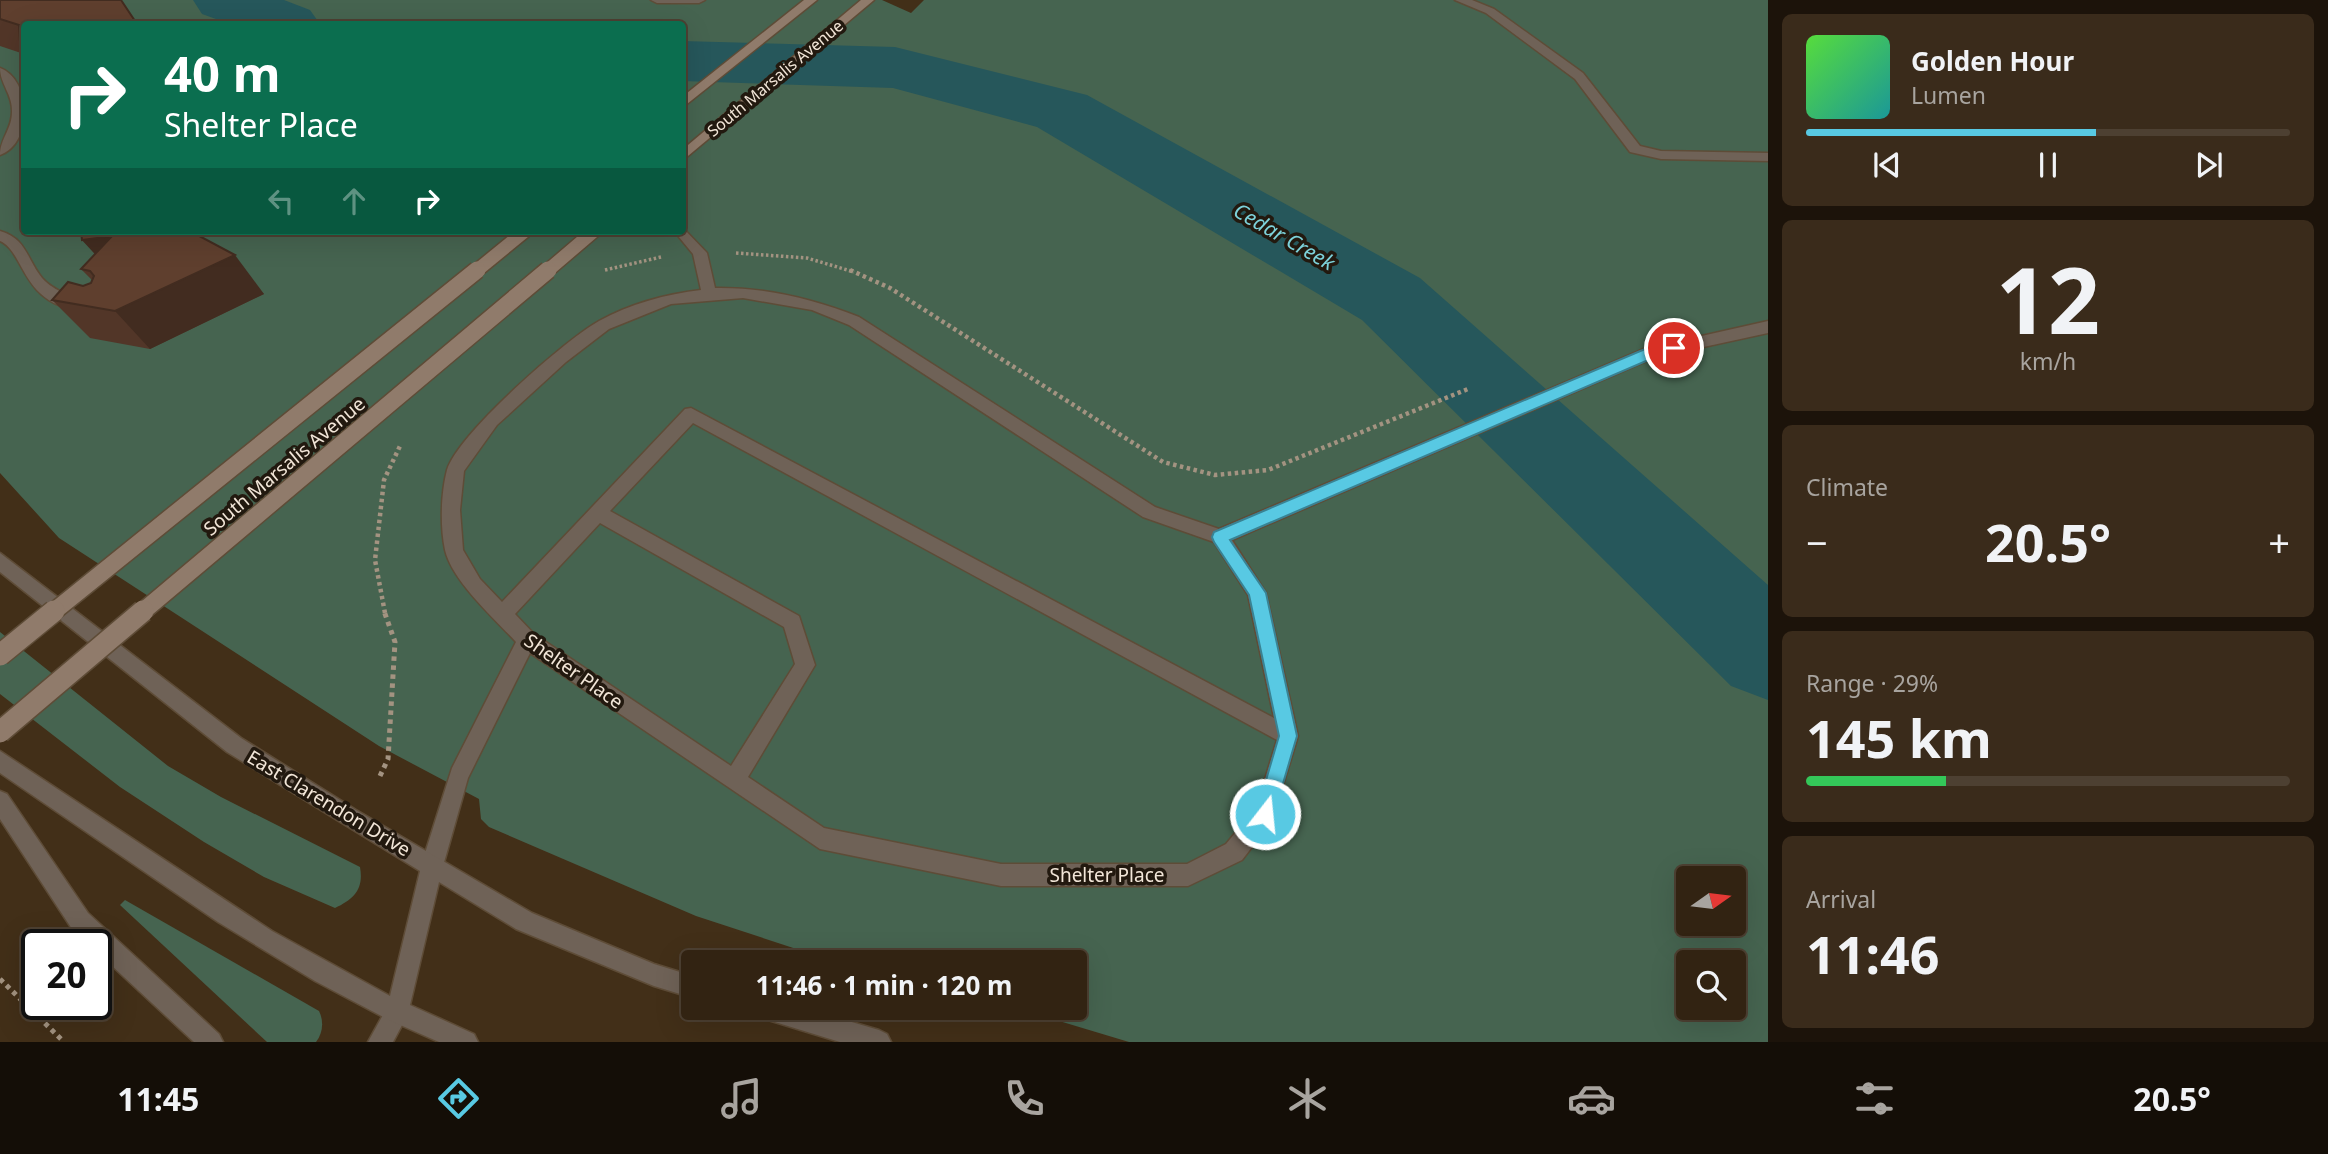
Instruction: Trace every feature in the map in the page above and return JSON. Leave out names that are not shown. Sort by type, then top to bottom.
[{"type":"main road","name":"South Marsalis Avenue","points":[[686,101],[811,0]]},
{"type":"main road","name":"South Marsalis Avenue","points":[[686,153],[868,0]]},
{"type":"main road","name":"South Marsalis Avenue","points":[[0,655],[520,235]]},
{"type":"main road","name":"South Marsalis Avenue","points":[[0,732],[589,235]]},
{"type":"street","points":[[657,0],[699,0]]},
{"type":"street","points":[[1461,0],[1490,11],[1578,76],[1635,149],[1661,155],[1768,157]]},
{"type":"street","points":[[0,72],[12,83],[18,94],[20,111],[16,128],[0,151]]},
{"type":"street","points":[[684,235],[700,253],[709,294]]},
{"type":"street","points":[[0,236],[13,241],[33,279],[55,300],[94,310]]},
{"type":"street","name":"Shelter Place","points":[[743,293],[814,305],[854,321],[1149,512],[1220,537],[1257,593],[1288,736],[1265,814],[1234,852],[1188,875],[1001,875],[820,838],[527,640],[474,585],[454,551],[451,510],[456,469],[491,420],[560,358],[604,325],[669,299],[743,293]]},
{"type":"street","points":[[1220,537],[1650,353],[1768,327]]},
{"type":"street","points":[[502,615],[691,414],[1288,736]]},
{"type":"street","points":[[598,513],[792,622],[805,666],[734,779]]},
{"type":"street","name":"East Clarendon Drive","points":[[0,561],[234,745],[524,921],[654,975],[681,983]]},
{"type":"street","points":[[380,1042],[397,1012],[432,866],[458,775],[527,640]]},
{"type":"street","points":[[0,761],[201,898],[304,963],[397,1012],[466,1042]]},
{"type":"street","points":[[0,801],[80,922],[211,1042]]},
{"type":"street","points":[[805,1020],[879,1042]]},
{"type":"path","points":[[0,979],[64,1042]]},
{"type":"green space","points":[[0,0],[882,0],[911,13],[924,0],[1768,0],[1768,1042],[1129,1042],[1056,1020],[1087,1020],[1087,950],[799,950],[696,916],[489,827],[481,819],[479,799],[379,746],[59,538],[0,473]]},
{"type":"green space","points":[[0,632],[168,766],[221,797],[360,867],[361,875],[356,892],[335,908],[264,877],[204,842],[120,787],[0,694]]},
{"type":"green space","points":[[125,900],[319,1011],[322,1027],[316,1042],[267,1042],[120,905]]},
{"type":"building","points":[[0,0],[121,0],[135,21],[21,21],[21,58],[19,25],[0,19]]},
{"type":"building","points":[[81,235],[198,235],[235,255],[115,311],[52,300],[68,282],[83,286],[91,283],[94,276],[90,271],[81,269],[112,236],[82,240]]},
{"type":"waterway","name":"Cedar Creek","points":[[225,0],[279,21]]},
{"type":"waterway","name":"Cedar Creek","points":[[686,61],[895,68],[1062,111],[1391,299],[1768,652]]},
{"type":"route","points":[[1265,814],[1288,736],[1257,593],[1220,537],[1650,353],[1674,348]]}]
